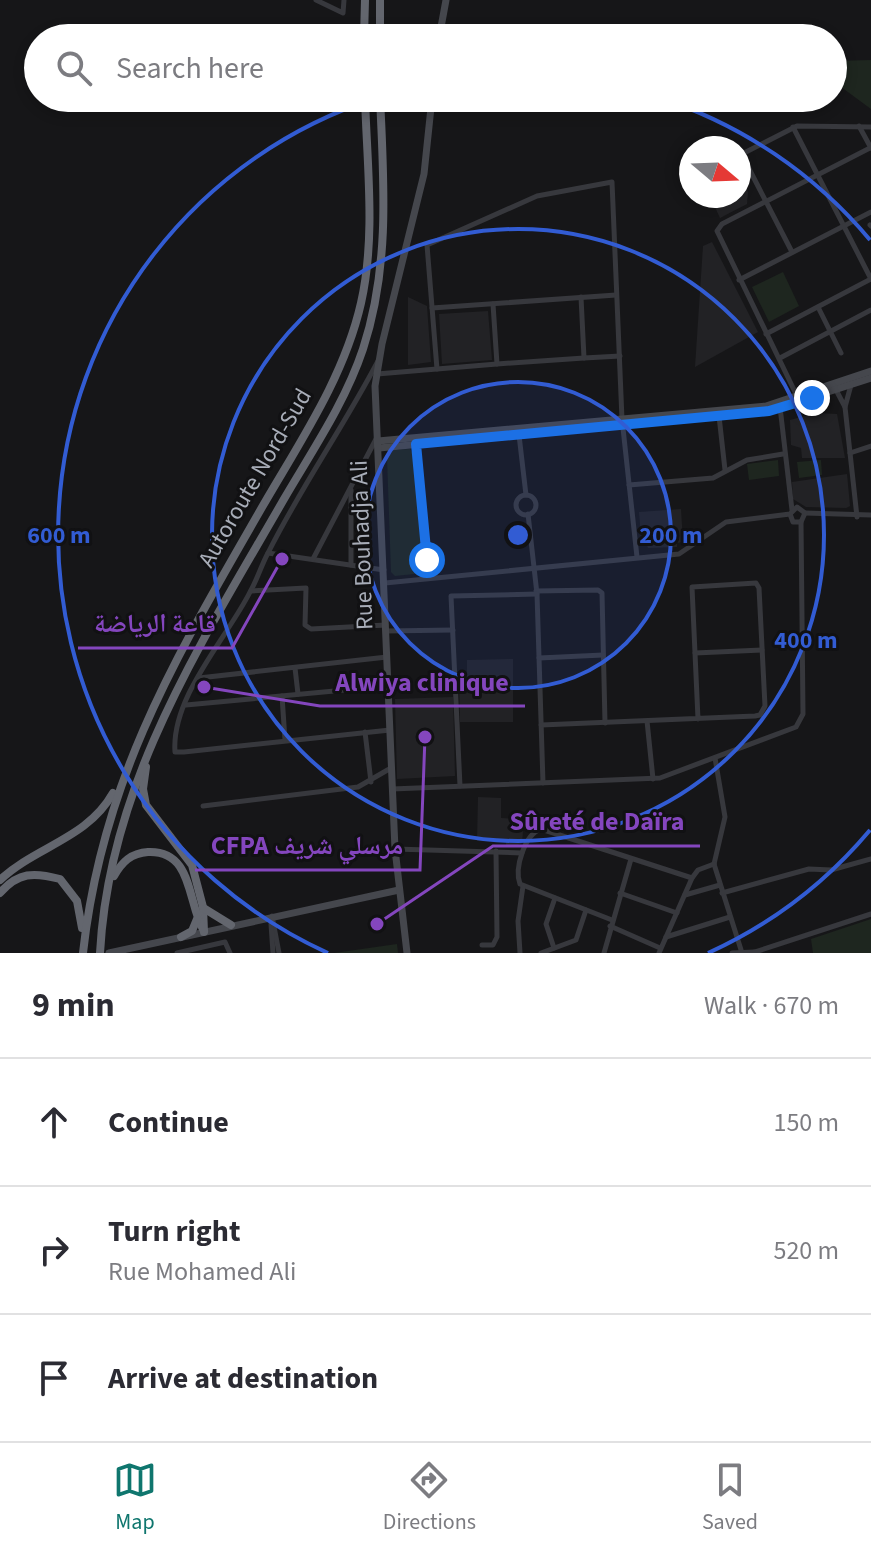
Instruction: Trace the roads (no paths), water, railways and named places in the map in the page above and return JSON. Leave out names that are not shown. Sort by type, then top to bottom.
[{"type":"highway","points":[[364,24],[365,0]]},
{"type":"highway","points":[[380,0],[380,24]]},
{"type":"highway","name":"Autoroute Nord-Sud","points":[[82,953],[97,865],[123,771],[170,669],[322,404],[347,350],[362,301],[368,251],[365,112]]},
{"type":"highway","name":"Autoroute Nord-Sud","points":[[100,953],[106,903],[126,815],[152,737],[185,670],[333,414],[362,353],[382,260],[380,112]]},
{"type":"highway","points":[[152,737],[143,778],[146,805],[192,865],[204,932]]},
{"type":"highway","points":[[0,880],[22,862],[90,823],[112,796],[123,771]]},
{"type":"highway","points":[[106,903],[113,878],[125,861],[137,853],[155,852],[179,864],[200,911],[195,928],[181,937]]},
{"type":"highway","points":[[0,893],[20,876],[31,873],[60,879],[72,892],[81,910],[82,953]]},
{"type":"highway","points":[[200,911],[231,925]]},
{"type":"main road","points":[[442,24],[446,0]]},
{"type":"main road","name":"Rue Bouhadja Ali","points":[[407,953],[395,849],[376,374],[416,216],[431,112]]},
{"type":"main road","points":[[378,441],[719,416],[780,405],[841,385],[871,371]]},
{"type":"main road","points":[[378,441],[416,444],[519,435],[780,405],[797,396],[871,378]]},
{"type":"main road","points":[[109,953],[271,915],[399,890]]},
{"type":"street","points":[[316,0],[343,13],[344,0]]},
{"type":"street","points":[[797,396],[717,236],[718,227],[871,149],[859,126]]},
{"type":"street","points":[[766,334],[871,279],[793,127]]},
{"type":"street","points":[[792,252],[743,155],[793,127],[871,127]]},
{"type":"street","points":[[437,369],[425,248],[429,242],[537,196],[612,182],[622,422],[637,557]]},
{"type":"street","points":[[739,280],[871,212]]},
{"type":"street","points":[[432,308],[616,295]]},
{"type":"street","points":[[581,297],[584,358]]},
{"type":"street","points":[[493,304],[497,364]]},
{"type":"street","points":[[818,307],[841,353]]},
{"type":"street","points":[[780,358],[871,310]]},
{"type":"street","points":[[376,374],[620,356]]},
{"type":"street","points":[[379,358],[268,553],[251,591],[198,678],[177,730],[175,752],[390,730]]},
{"type":"street","points":[[841,385],[857,517]]},
{"type":"street","points":[[841,385],[845,407]]},
{"type":"street","points":[[358,398],[376,399]]},
{"type":"street","points":[[780,405],[791,512],[793,522],[801,522]]},
{"type":"street","points":[[719,416],[725,470]]},
{"type":"street","points":[[519,435],[526,495],[536,504],[528,514],[537,593],[543,783]]},
{"type":"street","points":[[313,559],[378,441]]},
{"type":"street","points":[[416,444],[429,578]]},
{"type":"street","points":[[850,453],[871,446]]},
{"type":"street","points":[[629,485],[713,478],[725,470],[739,467],[747,460],[783,454]]},
{"type":"street","points":[[351,487],[351,565]]},
{"type":"street","points":[[526,495],[518,500],[516,506],[519,512],[528,514]]},
{"type":"street","points":[[385,583],[684,553],[733,520],[800,508],[805,513],[857,517],[871,515]]},
{"type":"street","points":[[392,789],[653,779],[715,758],[800,723],[801,522],[805,513]]},
{"type":"street","points":[[268,553],[384,570]]},
{"type":"street","points":[[541,725],[605,723],[698,719],[755,716],[764,712],[758,585],[697,585],[692,590],[698,719]]},
{"type":"street","points":[[251,591],[306,588],[305,625],[311,629],[453,630]]},
{"type":"street","points":[[460,786],[451,596],[601,592],[605,723]]},
{"type":"street","points":[[695,653],[762,650]]},
{"type":"street","points":[[539,658],[603,655]]},
{"type":"street","points":[[198,678],[387,657]]},
{"type":"street","points":[[295,668],[298,694]]},
{"type":"street","points":[[185,706],[388,686]]},
{"type":"street","points":[[282,696],[285,740]]},
{"type":"street","points":[[647,721],[653,779]]},
{"type":"street","points":[[365,732],[371,782]]},
{"type":"street","points":[[715,758],[725,817],[714,864],[741,952]]},
{"type":"street","points":[[203,806],[358,787],[391,768]]},
{"type":"street","points":[[692,878],[541,829],[533,832],[522,853],[517,877],[523,886],[586,910],[660,951],[692,878],[698,870],[714,864]]},
{"type":"street","points":[[395,849],[522,853]]},
{"type":"street","points":[[482,945],[493,945],[497,937],[496,851]]},
{"type":"street","points":[[604,953],[631,859]]},
{"type":"street","points":[[722,893],[809,869],[831,870],[871,859]]},
{"type":"street","points":[[685,895],[720,885]]},
{"type":"street","points":[[520,953],[518,921],[523,886]]},
{"type":"street","points":[[620,893],[677,913]]},
{"type":"street","points":[[554,948],[546,924],[555,898]]},
{"type":"street","points":[[541,953],[576,940],[586,910]]},
{"type":"street","points":[[732,953],[754,952],[871,914]]},
{"type":"street","points":[[271,915],[276,953]]},
{"type":"street","points":[[666,937],[730,917]]},
{"type":"street","points":[[177,953],[225,942],[230,953]]},
{"type":"place","name":"قاعة الرياضة","points":[[282,559]]},
{"type":"place","name":"Alwiya clinique","points":[[204,687]]},
{"type":"place","name":"CFPA مرسلي شريف","points":[[425,737]]},
{"type":"place","name":"Sûreté de Daïra","points":[[377,924]]}]
